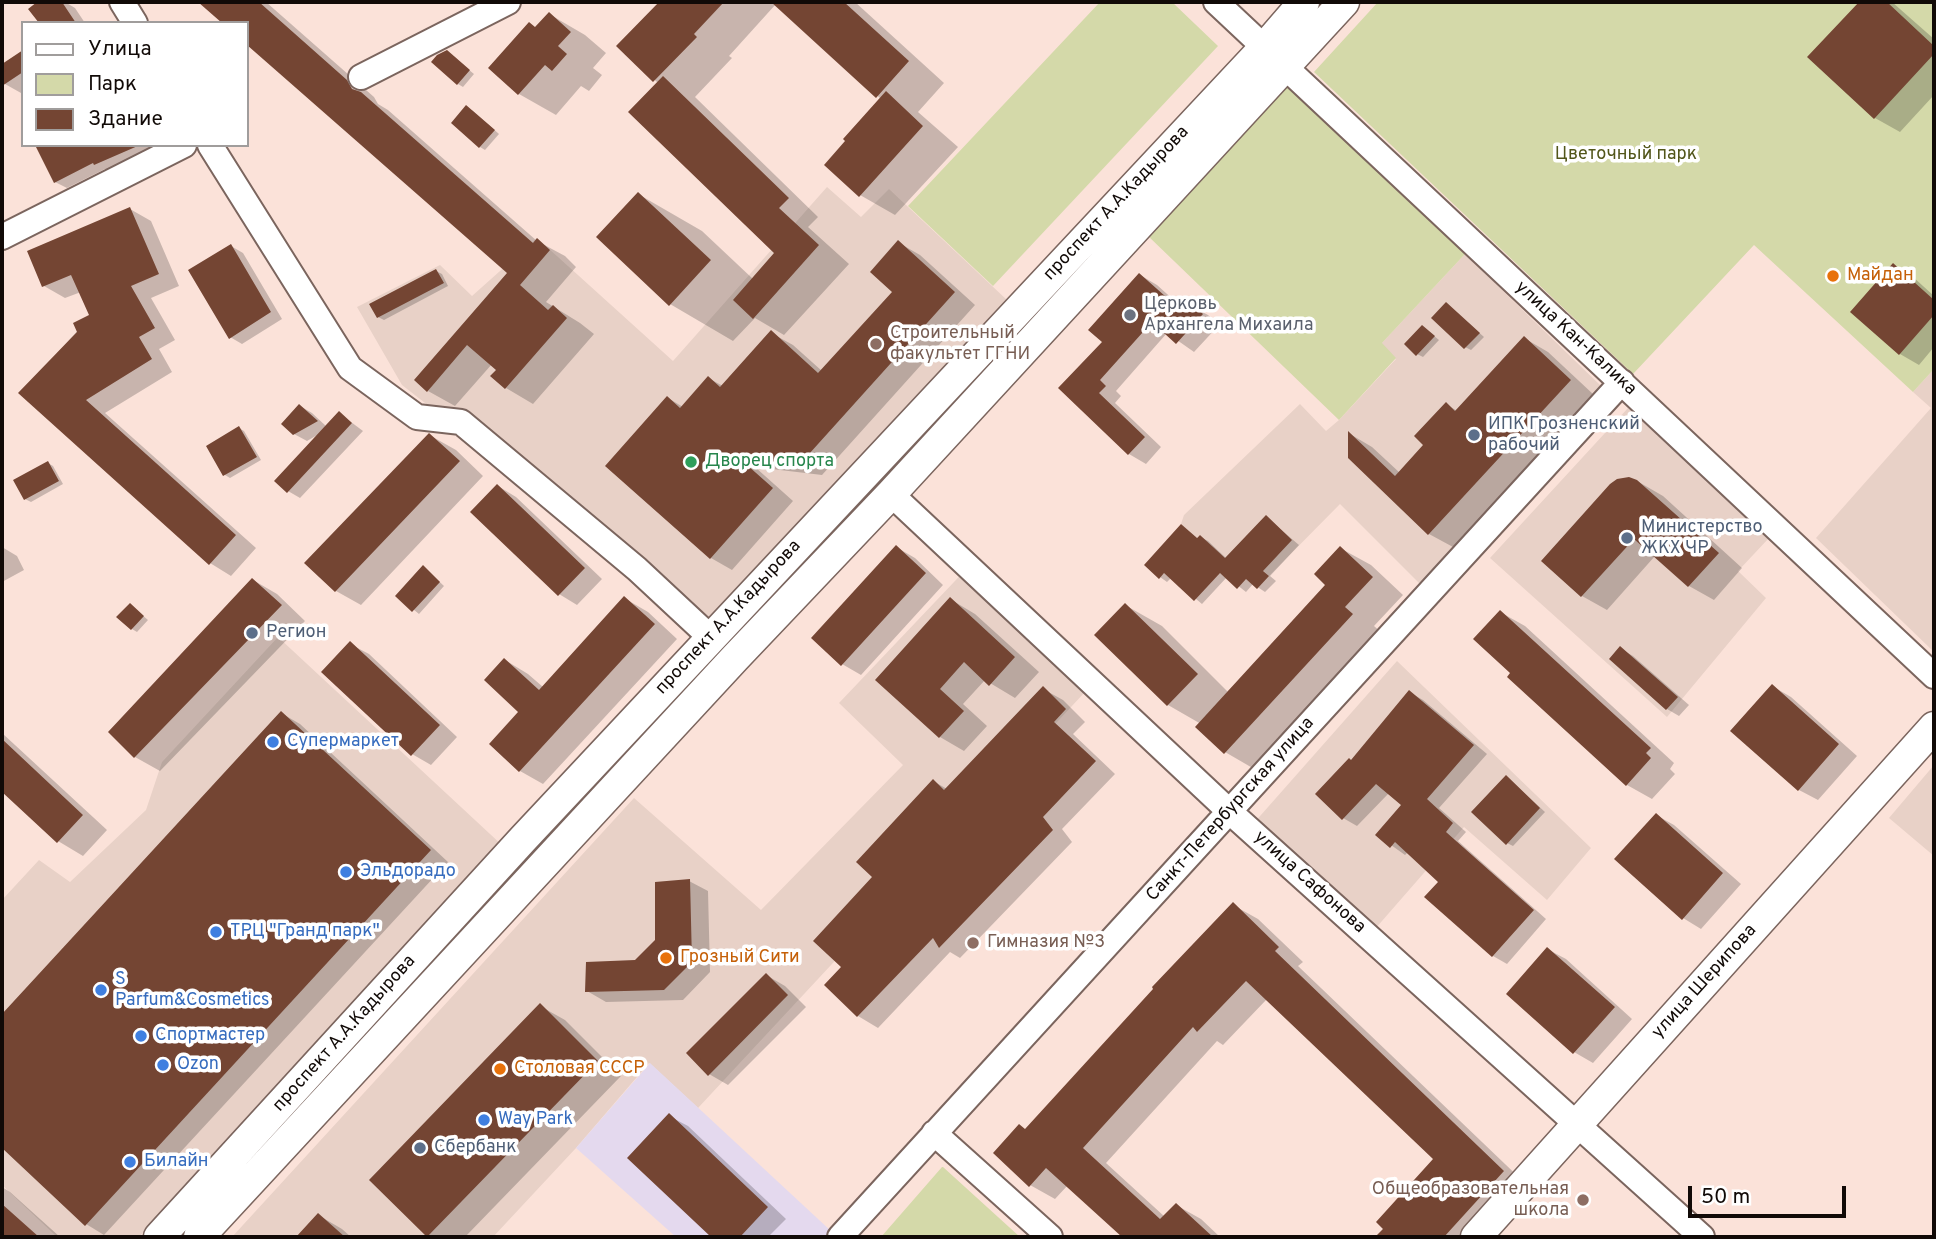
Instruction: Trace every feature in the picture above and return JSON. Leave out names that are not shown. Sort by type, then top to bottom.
[{"type":"main road","name":"проспект А.А.Кадырова","points":[[199,1237],[735,658],[891,494],[1275,57],[1304,2]]},
{"type":"main road","name":"проспект А.А.Кадырова","points":[[159,1237],[710,637],[1275,57],[1344,2]]},
{"type":"main road","name":"улица Шерипова","points":[[1476,1237],[1934,727]]},
{"type":"street","points":[[122,2],[134,21]]},
{"type":"street","points":[[361,77],[508,2]]},
{"type":"street","name":"улица Кан-Калика","points":[[1216,2],[1934,676]]},
{"type":"street","points":[[2,237],[180,147]]},
{"type":"street","points":[[211,147],[350,368],[417,417],[461,422],[636,569],[710,637]]},
{"type":"street","name":"Санкт-Петербургская улица","points":[[840,1237],[1622,382]]},
{"type":"street","name":"улица Сафонова","points":[[891,494],[1230,812],[1702,1237]]},
{"type":"street","points":[[934,1133],[1050,1237]]},
{"type":"shaded area","points":[[827,187],[861,217],[889,189],[1007,300],[707,623],[402,385],[357,307],[440,265],[472,296],[537,238],[673,361]]},
{"type":"shaded area","points":[[1465,254],[1602,387],[1422,586],[1340,504],[1269,576],[1250,558],[1238,571],[1200,535],[1196,538],[1181,524],[1184,515],[1300,404],[1326,431],[1339,420],[1396,359],[1381,344]]},
{"type":"shaded area","points":[[1934,369],[1934,652],[1816,538],[1931,408],[1913,392]]},
{"type":"shaded area","points":[[1628,408],[1769,538],[1738,571],[1766,598],[1667,717],[1490,558]]},
{"type":"shaded area","points":[[973,562],[1098,678],[698,1108],[649,1063],[576,1148],[493,1237],[232,1237],[634,798],[761,910],[903,765],[839,703]]},
{"type":"shaded area","name":"ТРЦ \"Гранд парк\"","points":[[278,637],[504,847],[139,1237],[57,1237],[2,1185],[2,900],[39,860],[70,882],[146,810],[162,762]]},
{"type":"shaded area","points":[[1397,661],[1591,848],[1547,900],[1464,827],[1375,929],[1253,824]]},
{"type":"shaded area","points":[[1934,765],[1934,856],[1889,818]]},
{"type":"shaded area","points":[[650,1063],[831,1231],[825,1237],[676,1237],[576,1148]]},
{"type":"green space","points":[[1100,2],[1172,2],[1218,46],[993,286],[908,206]]},
{"type":"green space","name":"Цветочный парк","points":[[1378,2],[1934,2],[1934,369],[1913,392],[1754,245],[1633,374],[1314,72]]},
{"type":"green space","points":[[1286,86],[1465,254],[1382,343],[1396,358],[1339,420],[1147,235]]},
{"type":"green space","points":[[943,1167],[1020,1237],[881,1237]]},
{"type":"building","points":[[37,2],[62,2],[75,21],[37,21],[28,9]]},
{"type":"building","points":[[198,2],[259,2],[347,80],[352,89],[361,92],[533,243],[537,238],[550,250],[520,285],[548,310],[553,305],[567,318],[505,389],[490,376],[496,370],[467,345],[427,392],[414,380],[507,273],[248,46],[248,21],[220,21]]},
{"type":"building","points":[[659,2],[724,2],[694,34],[697,37],[653,82],[616,46]]},
{"type":"building","points":[[771,2],[844,2],[909,61],[876,98]]},
{"type":"building","points":[[1859,2],[1887,2],[1934,46],[1934,54],[1874,119],[1807,57]]},
{"type":"building","points":[[549,12],[571,32],[558,46],[567,54],[552,71],[545,65],[518,95],[488,68],[529,22],[535,27]]},
{"type":"building","points":[[447,50],[470,70],[457,85],[431,62]]},
{"type":"building","points":[[21,51],[21,73],[2,86],[2,64]]},
{"type":"building","points":[[663,76],[789,198],[779,208],[819,245],[753,319],[733,300],[774,253],[628,112]]},
{"type":"building","points":[[886,91],[923,126],[859,197],[824,165],[845,141],[843,139]]},
{"type":"building","points":[[466,105],[495,130],[479,148],[451,123]]},
{"type":"building","points":[[36,147],[135,147],[94,165],[93,163],[54,183]]},
{"type":"building","points":[[638,192],[711,260],[669,306],[596,237]]},
{"type":"building","points":[[130,207],[159,274],[131,286],[155,328],[139,337],[152,359],[86,400],[236,535],[209,565],[18,393],[77,332],[73,323],[89,315],[71,275],[42,287],[27,251]]},
{"type":"building","points":[[898,240],[955,292],[800,464],[738,457],[773,488],[710,559],[605,466],[667,396],[680,408],[708,376],[720,387],[771,330],[818,373],[892,292],[870,272]]},
{"type":"building","points":[[231,244],[271,312],[229,339],[188,270]]},
{"type":"building","points":[[1893,263],[1934,300],[1934,315],[1899,355],[1850,312]]},
{"type":"building","points":[[436,269],[444,283],[377,318],[369,304]]},
{"type":"building","points":[[1139,273],[1183,312],[1191,303],[1203,314],[1176,344],[1152,322],[1100,380],[1106,386],[1099,393],[1145,437],[1128,455],[1058,388],[1102,342],[1088,330]]},
{"type":"building","points":[[1446,302],[1480,333],[1464,349],[1431,318]]},
{"type":"building","points":[[1422,325],[1435,336],[1416,356],[1404,344]]},
{"type":"building","points":[[1524,336],[1571,380],[1428,535],[1348,458],[1348,431],[1395,476],[1423,445],[1414,436],[1446,402],[1455,411]]},
{"type":"building","points":[[299,404],[318,421],[293,435],[281,424]]},
{"type":"building","points":[[339,411],[352,423],[287,493],[274,481]]},
{"type":"building","points":[[239,426],[257,457],[223,476],[206,446]]},
{"type":"building","points":[[429,433],[460,461],[335,592],[304,563]]},
{"type":"building","points":[[48,461],[59,481],[24,500],[13,480]]},
{"type":"building","points":[[1629,477],[1637,480],[1719,553],[1688,587],[1634,539],[1581,597],[1541,561],[1610,484],[1617,479]]},
{"type":"building","points":[[497,484],[585,568],[558,596],[470,512]]},
{"type":"building","points":[[1266,515],[1292,540],[1263,571],[1269,576],[1257,589],[1246,579],[1237,589],[1220,573],[1194,601],[1164,573],[1159,579],[1144,565],[1181,524],[1197,538],[1200,535],[1225,558]]},
{"type":"building","points":[[896,545],[926,573],[841,666],[811,638]]},
{"type":"building","points":[[1340,546],[1373,577],[1345,607],[1353,614],[1224,754],[1195,727],[1325,585],[1314,574]]},
{"type":"building","points":[[423,565],[440,582],[412,612],[395,596]]},
{"type":"building","points":[[252,578],[282,605],[134,758],[108,732]]},
{"type":"building","points":[[624,596],[655,624],[519,772],[489,744],[518,712],[484,680],[504,658],[539,690]]},
{"type":"building","points":[[950,597],[1015,657],[989,686],[964,662],[940,689],[964,711],[939,738],[875,680]]},
{"type":"building","points":[[130,603],[144,616],[131,630],[116,617]]},
{"type":"building","points":[[1125,603],[1198,674],[1167,706],[1094,635]]},
{"type":"building","points":[[1500,610],[1651,748],[1646,753],[1651,758],[1626,786],[1507,677],[1510,673],[1473,639]]},
{"type":"building","points":[[350,641],[440,725],[411,756],[321,672]]},
{"type":"building","points":[[1620,646],[1678,697],[1666,710],[1609,659]]},
{"type":"building","points":[[1772,684],[1839,744],[1798,791],[1730,731]]},
{"type":"building","points":[[1043,686],[1066,709],[1054,722],[1096,761],[1043,817],[1053,830],[939,948],[933,938],[857,1017],[824,985],[841,967],[813,941],[872,877],[856,862],[933,779],[944,790]]},
{"type":"building","points":[[1409,690],[1474,745],[1427,799],[1453,823],[1446,832],[1534,910],[1492,957],[1424,897],[1438,882],[1395,842],[1390,848],[1375,835],[1401,805],[1376,784],[1342,820],[1315,794],[1349,758],[1351,760]]},
{"type":"building","name":"ТРЦ \"Гранд парк\"","points":[[281,711],[431,850],[85,1226],[2,1148],[2,1014]]},
{"type":"building","points":[[2,739],[83,815],[57,843],[2,792]]},
{"type":"building","points":[[1506,775],[1540,808],[1506,845],[1471,812]]},
{"type":"building","points":[[1656,813],[1723,873],[1682,920],[1614,859]]},
{"type":"building","points":[[690,879],[692,962],[664,990],[585,992],[586,962],[635,960],[655,940],[655,882]]},
{"type":"building","points":[[1233,902],[1279,947],[1275,951],[1504,1171],[1444,1237],[1375,1237],[1383,1229],[1376,1222],[1433,1159],[1246,981],[1197,1032],[1193,1027],[1083,1148],[1160,1219],[1176,1203],[1213,1237],[1122,1237],[1046,1168],[1029,1187],[993,1153],[1019,1124],[1025,1129],[1152,987]]},
{"type":"building","points":[[1547,947],[1615,1007],[1573,1054],[1506,994]]},
{"type":"building","points":[[766,973],[788,995],[708,1076],[686,1053]]},
{"type":"building","points":[[540,1003],[598,1061],[427,1237],[369,1180]]},
{"type":"building","points":[[669,1113],[768,1207],[740,1237],[711,1237],[627,1158]]},
{"type":"building","points":[[2,1204],[39,1237],[2,1237]]},
{"type":"building","points":[[318,1213],[345,1237],[296,1237]]},
{"type":"place","name":"Майдан","points":[[1833,276]]},
{"type":"place","name":"Церковь Архангела Михаила","points":[[1130,315]]},
{"type":"place","name":"Строительный факультет ГГНИ","points":[[876,344]]},
{"type":"place","name":"ИПК Грозненский рабочий","points":[[1474,435]]},
{"type":"place","name":"Дворец спорта","points":[[691,462]]},
{"type":"place","name":"Министерство ЖКХ ЧР","points":[[1627,538]]},
{"type":"place","name":"Регион","points":[[252,633]]},
{"type":"place","name":"Супермаркет","points":[[273,742]]},
{"type":"place","name":"Эльдорадо","points":[[346,872]]},
{"type":"place","name":"ТРЦ \"Гранд парк\"","points":[[216,932]]},
{"type":"place","name":"Гимназия №3","points":[[973,943]]},
{"type":"place","name":"Грозный Сити","points":[[666,958]]},
{"type":"place","name":"S Parfum&Cosmetics","points":[[101,990]]},
{"type":"place","name":"Спортмастер","points":[[141,1036]]},
{"type":"place","name":"Ozon","points":[[163,1065]]},
{"type":"place","name":"Столовая СССР","points":[[500,1069]]},
{"type":"place","name":"Way Park","points":[[484,1120]]},
{"type":"place","name":"Сбербанк","points":[[420,1148]]},
{"type":"place","name":"Билайн","points":[[130,1162]]},
{"type":"place","name":"Общеобразовательная школа","points":[[1583,1200]]}]
